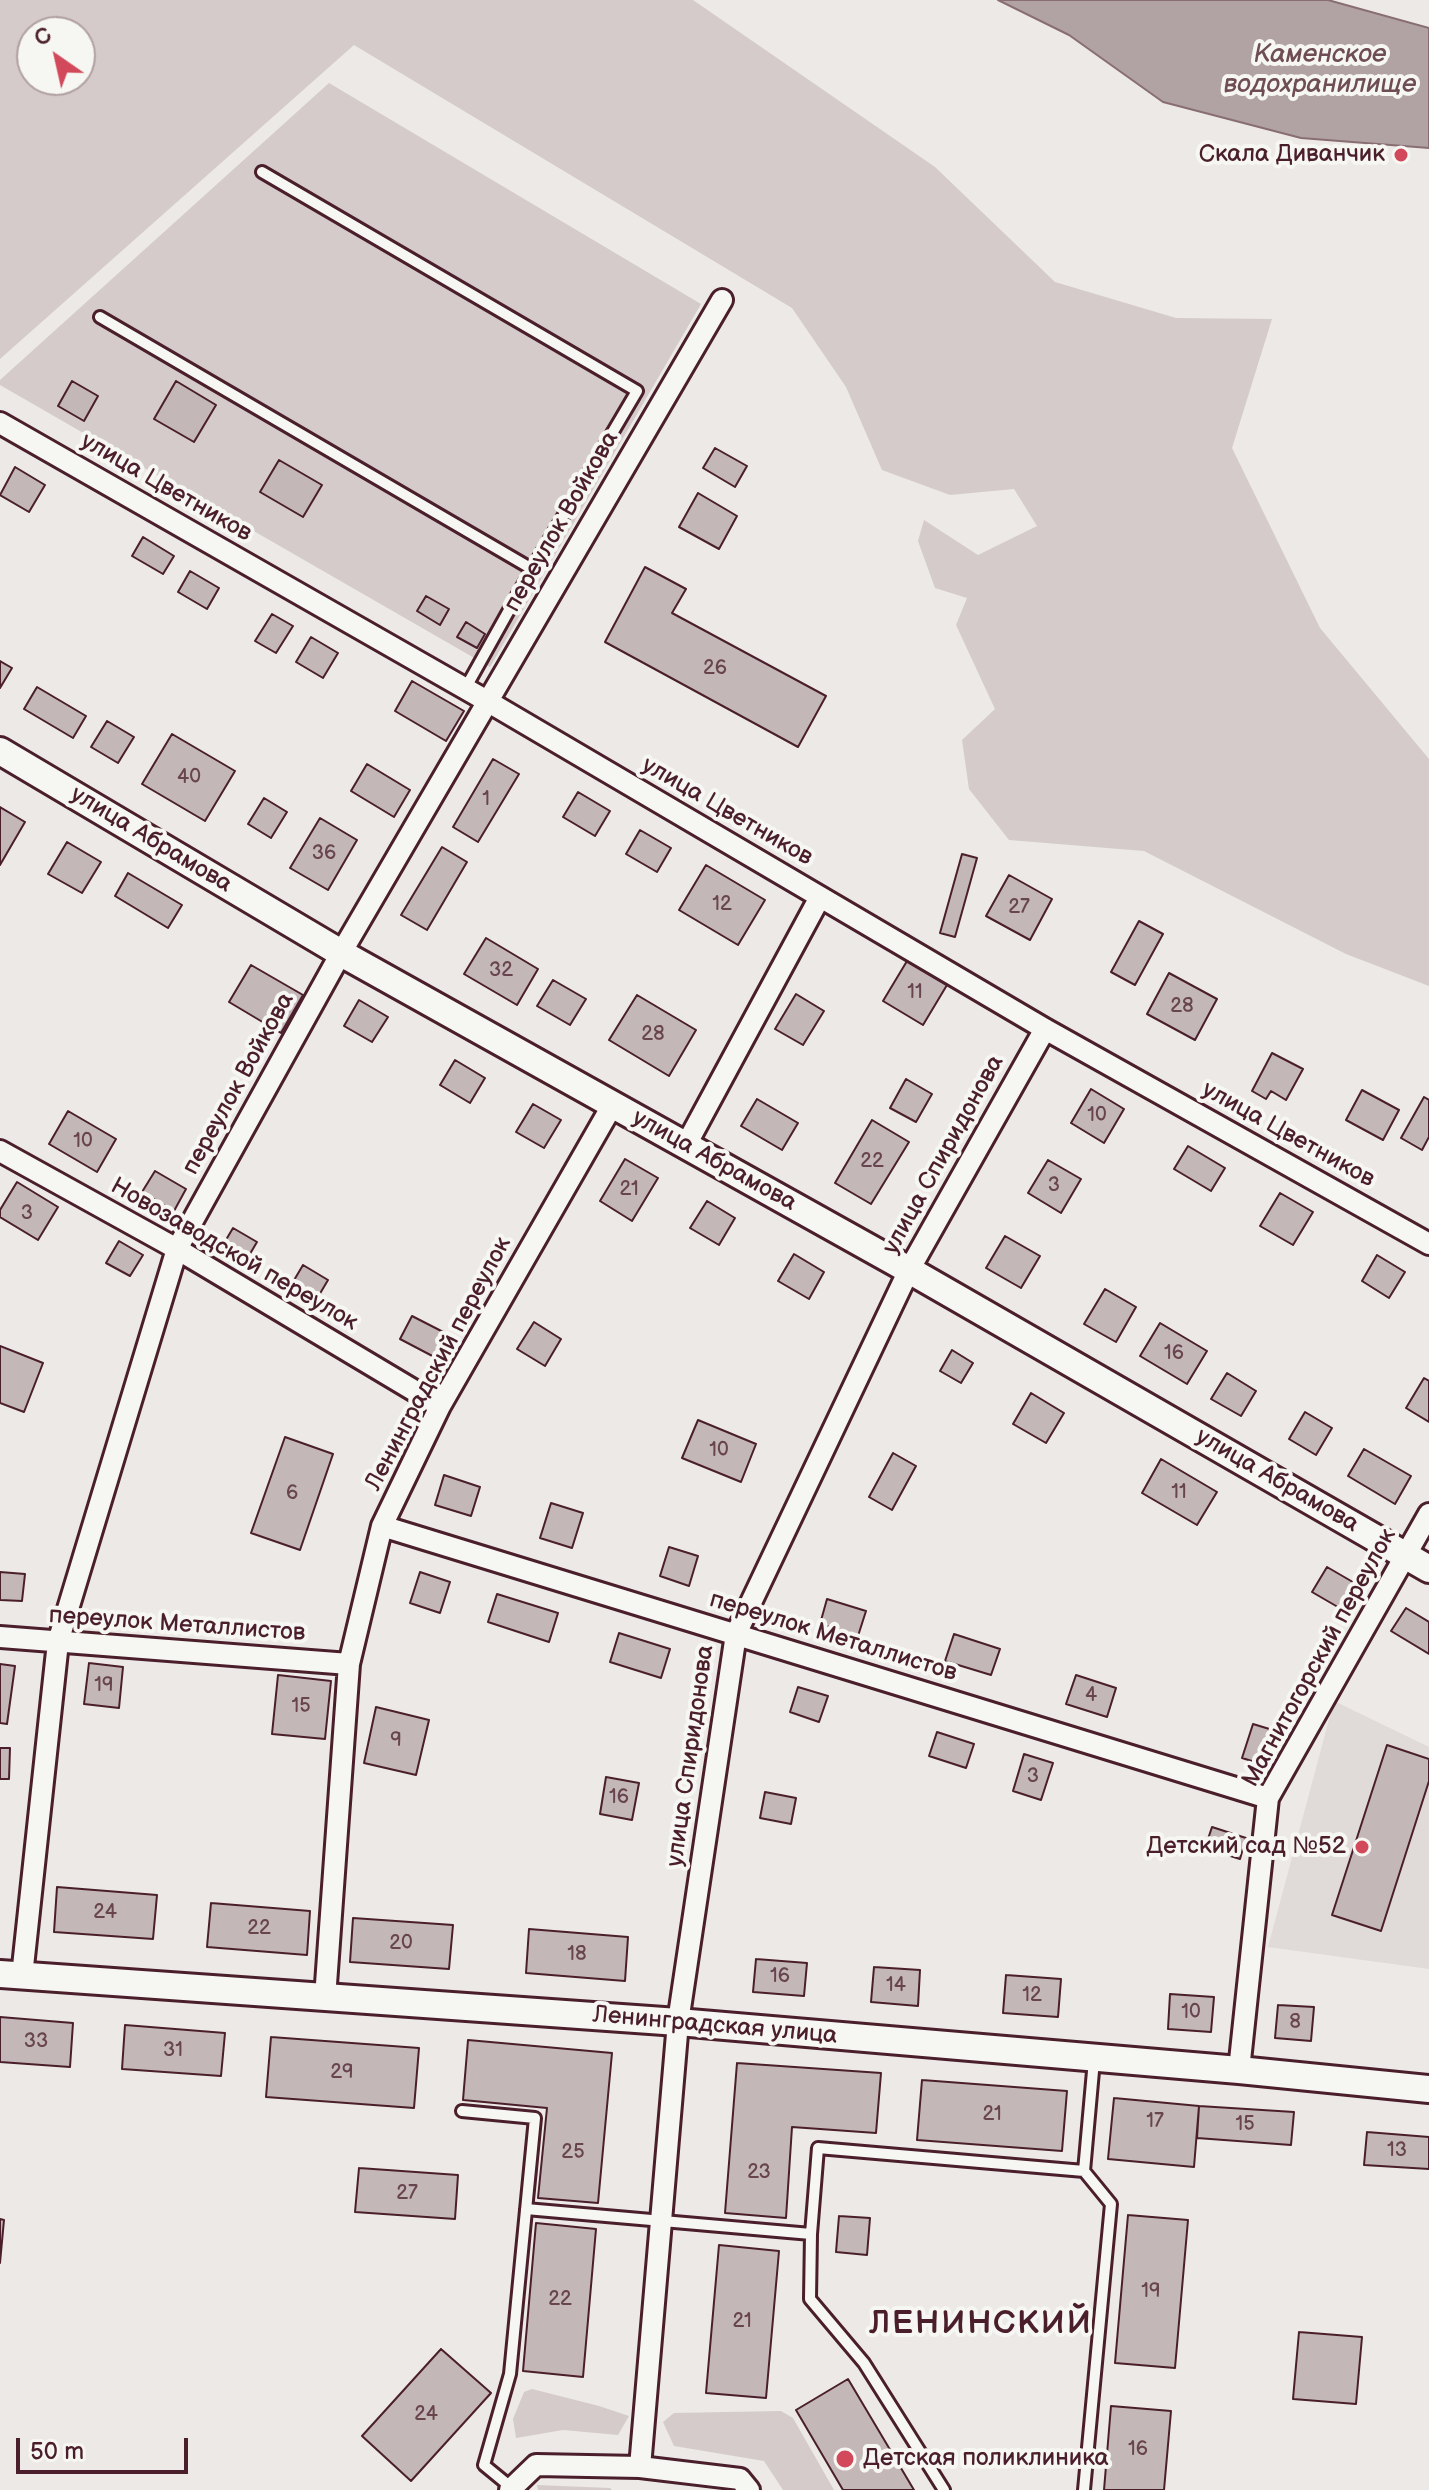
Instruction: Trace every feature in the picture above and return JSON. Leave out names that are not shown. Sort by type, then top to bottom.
[{"type":"street","name":"переулок Войкова","points":[[11,1975],[58,1642],[177,1249],[341,953],[722,300]]},
{"type":"street","name":"улица Цветников","points":[[0,423],[487,701],[1045,1029],[1429,1244]]},
{"type":"street","name":"улица Абрамова","points":[[0,751],[341,953],[909,1270],[1429,1569]]},
{"type":"street","points":[[686,1145],[820,897]]},
{"type":"street","name":"улица Спиридонова","points":[[640,2467],[678,2022],[736,1634],[909,1270],[1045,1029]]},
{"type":"street","name":"Ленинградский переулок","points":[[325,1998],[349,1664],[382,1526],[440,1406],[613,1104]]},
{"type":"street","name":"Новозаводской переулок","points":[[0,1151],[177,1249],[440,1406]]},
{"type":"street","name":"Магнитогорский переулок","points":[[1239,2070],[1268,1798],[1429,1514]]},
{"type":"street","name":"переулок Металлистов","points":[[382,1526],[1268,1798]]},
{"type":"street","name":"переулок Металлистов","points":[[0,1637],[349,1664]]},
{"type":"street","name":"Ленинградская улица","points":[[11,1975],[678,2022],[1429,2089]]},
{"type":"street","points":[[511,2489],[536,2465],[640,2467],[740,2479],[749,2490]]},
{"type":"lane","points":[[262,172],[637,391],[465,689]]},
{"type":"lane","points":[[100,317],[532,569]]},
{"type":"lane","points":[[1084,2490],[1111,2204],[1084,2171],[1094,2059]]},
{"type":"lane","points":[[462,2111],[535,2118],[510,2374],[484,2465],[511,2489]]},
{"type":"lane","points":[[944,2490],[864,2363],[810,2299],[811,2234],[818,2148],[1084,2171]]},
{"type":"lane","points":[[526,2209],[811,2234]]},
{"type":"shaded area","points":[[0,0],[693,0],[935,167],[1055,282],[1176,318],[1272,319],[1232,448],[1320,628],[1429,759],[1429,986],[1346,954],[1144,851],[1009,840],[969,789],[962,740],[995,709],[956,625],[967,598],[935,588],[918,541],[924,520],[978,555],[1037,526],[1014,489],[950,495],[882,470],[846,387],[792,308],[354,45],[0,359]]},
{"type":"shaded area","points":[[329,83],[701,304],[490,667],[0,385],[0,380]]},
{"type":"shaded area","name":"Детский сад №52","points":[[1334,1701],[1429,1747],[1429,1969],[1268,1947]]},
{"type":"shaded area","points":[[532,2389],[629,2416],[618,2435],[563,2430],[516,2438],[513,2419],[524,2392]]},
{"type":"shaded area","points":[[781,2411],[793,2418],[834,2490],[783,2490],[764,2461],[674,2446],[663,2422],[674,2413]]},
{"type":"shaded area","points":[[537,2485],[610,2488],[612,2490],[538,2490]]},
{"type":"water","name":"Каменское водохранилище","points":[[998,0],[1328,0],[1429,28],[1429,148],[1301,138],[1163,102],[1069,35]]},
{"type":"building","points":[[72,381],[98,396],[84,421],[58,406]]},
{"type":"building","points":[[176,381],[216,405],[194,442],[154,419]]},
{"type":"building","points":[[715,448],[747,466],[735,487],[703,468]]},
{"type":"building","points":[[279,460],[322,485],[303,517],[260,492]]},
{"type":"building","points":[[15,467],[45,485],[29,512],[0,495]]},
{"type":"building","points":[[698,493],[737,516],[719,549],[679,527]]},
{"type":"building","points":[[143,537],[174,556],[163,574],[132,556]]},
{"type":"building","points":[[645,567],[686,589],[672,613],[826,696],[798,747],[605,642]]},
{"type":"building","points":[[190,571],[219,588],[207,609],[178,592]]},
{"type":"building","points":[[426,596],[449,609],[440,625],[417,611]]},
{"type":"building","points":[[272,614],[293,626],[276,653],[255,641]]},
{"type":"building","points":[[466,622],[485,634],[477,648],[457,637]]},
{"type":"building","points":[[311,637],[338,653],[323,678],[296,662]]},
{"type":"building","points":[[0,661],[12,668],[0,688]]},
{"type":"building","points":[[412,681],[464,711],[446,741],[395,711]]},
{"type":"building","points":[[37,687],[86,716],[73,738],[24,709]]},
{"type":"building","points":[[107,721],[134,737],[118,763],[91,747]]},
{"type":"building","points":[[172,734],[235,771],[205,821],[142,784]]},
{"type":"building","points":[[493,759],[519,774],[478,842],[453,827]]},
{"type":"building","points":[[367,764],[410,790],[394,817],[351,791]]},
{"type":"building","points":[[578,792],[610,811],[595,836],[563,817]]},
{"type":"building","points":[[264,798],[287,812],[271,838],[248,824]]},
{"type":"building","points":[[0,807],[25,822],[0,865]]},
{"type":"building","points":[[320,818],[357,840],[328,890],[290,868]]},
{"type":"building","points":[[640,830],[671,848],[657,872],[626,854]]},
{"type":"building","points":[[67,842],[101,862],[82,893],[48,874]]},
{"type":"building","points":[[442,847],[467,862],[427,930],[401,915]]},
{"type":"building","points":[[962,854],[977,858],[955,937],[940,933]]},
{"type":"building","points":[[706,865],[765,900],[738,945],[679,910]]},
{"type":"building","points":[[128,873],[182,905],[168,928],[115,896]]},
{"type":"building","points":[[1009,875],[1052,899],[1030,940],[986,916]]},
{"type":"building","points":[[1139,921],[1163,934],[1135,985],[1111,972]]},
{"type":"building","points":[[486,938],[538,969],[517,1005],[464,974]]},
{"type":"building","points":[[907,961],[947,985],[923,1025],[883,1001]]},
{"type":"building","points":[[251,965],[303,995],[281,1033],[229,1002]]},
{"type":"building","points":[[1169,973],[1217,999],[1195,1040],[1147,1014]]},
{"type":"building","points":[[553,980],[586,999],[570,1025],[537,1006]]},
{"type":"building","points":[[796,994],[824,1011],[803,1045],[775,1029]]},
{"type":"building","points":[[637,995],[696,1030],[669,1076],[609,1040]]},
{"type":"building","points":[[359,1000],[388,1017],[372,1042],[344,1026]]},
{"type":"building","points":[[1272,1053],[1303,1069],[1286,1100],[1271,1091],[1266,1099],[1252,1091]]},
{"type":"building","points":[[455,1060],[485,1078],[470,1103],[440,1085]]},
{"type":"building","points":[[906,1079],[932,1094],[916,1122],[890,1108]]},
{"type":"building","points":[[1091,1089],[1124,1109],[1104,1143],[1071,1123]]},
{"type":"building","points":[[1362,1090],[1399,1110],[1383,1140],[1346,1120]]},
{"type":"building","points":[[1424,1097],[1429,1100],[1429,1137],[1422,1150],[1401,1138]]},
{"type":"building","points":[[757,1099],[798,1123],[782,1150],[741,1126]]},
{"type":"building","points":[[533,1104],[561,1120],[544,1148],[516,1132]]},
{"type":"building","points":[[68,1111],[116,1139],[97,1172],[49,1144]]},
{"type":"building","points":[[872,1120],[909,1142],[871,1204],[835,1183]]},
{"type":"building","points":[[1188,1146],[1225,1168],[1211,1191],[1174,1169]]},
{"type":"building","points":[[625,1159],[658,1178],[632,1221],[600,1201]]},
{"type":"building","points":[[1048,1160],[1081,1179],[1061,1213],[1028,1193]]},
{"type":"building","points":[[155,1171],[186,1189],[174,1211],[142,1192]]},
{"type":"building","points":[[17,1182],[58,1207],[38,1240],[0,1217],[0,1210]]},
{"type":"building","points":[[1280,1193],[1313,1212],[1293,1245],[1260,1226]]},
{"type":"building","points":[[707,1201],[735,1218],[719,1245],[690,1228]]},
{"type":"building","points":[[233,1228],[257,1242],[244,1264],[220,1250]]},
{"type":"building","points":[[1005,1236],[1040,1256],[1021,1288],[986,1268]]},
{"type":"building","points":[[119,1241],[143,1255],[130,1276],[106,1263]]},
{"type":"building","points":[[794,1254],[824,1272],[809,1299],[778,1281]]},
{"type":"building","points":[[1377,1255],[1405,1272],[1389,1298],[1362,1281]]},
{"type":"building","points":[[303,1265],[328,1280],[315,1302],[290,1287]]},
{"type":"building","points":[[1105,1289],[1136,1307],[1116,1342],[1084,1324]]},
{"type":"building","points":[[412,1316],[453,1337],[440,1360],[400,1339]]},
{"type":"building","points":[[534,1322],[561,1339],[545,1366],[517,1349]]},
{"type":"building","points":[[1160,1323],[1207,1351],[1187,1384],[1140,1356]]},
{"type":"building","points":[[0,1346],[43,1363],[24,1412],[0,1403]]},
{"type":"building","points":[[952,1350],[973,1363],[961,1383],[940,1371]]},
{"type":"building","points":[[1227,1373],[1256,1391],[1241,1416],[1211,1399]]},
{"type":"building","points":[[1424,1378],[1429,1381],[1429,1422],[1406,1408]]},
{"type":"building","points":[[1031,1393],[1064,1413],[1046,1443],[1013,1424]]},
{"type":"building","points":[[1305,1412],[1332,1428],[1316,1455],[1289,1439]]},
{"type":"building","points":[[698,1420],[756,1444],[741,1482],[682,1458]]},
{"type":"building","points":[[285,1437],[333,1454],[300,1550],[251,1533]]},
{"type":"building","points":[[1364,1449],[1411,1476],[1395,1504],[1348,1476]]},
{"type":"building","points":[[893,1453],[916,1466],[892,1510],[869,1497]]},
{"type":"building","points":[[1161,1459],[1217,1492],[1197,1525],[1142,1493]]},
{"type":"building","points":[[444,1475],[480,1487],[471,1516],[435,1505]]},
{"type":"building","points":[[551,1503],[583,1513],[572,1548],[540,1538]]},
{"type":"building","points":[[669,1547],[698,1556],[689,1586],[660,1576]]},
{"type":"building","points":[[1327,1567],[1358,1585],[1343,1610],[1312,1592]]},
{"type":"building","points":[[0,1572],[25,1574],[22,1601],[0,1600]]},
{"type":"building","points":[[420,1572],[450,1582],[440,1613],[410,1603]]},
{"type":"building","points":[[497,1594],[558,1613],[549,1642],[488,1622]]},
{"type":"building","points":[[827,1599],[866,1611],[858,1636],[820,1624]]},
{"type":"building","points":[[1406,1608],[1429,1622],[1429,1654],[1391,1631]]},
{"type":"building","points":[[619,1633],[670,1649],[661,1678],[610,1662]]},
{"type":"building","points":[[954,1634],[1000,1649],[991,1675],[945,1661]]},
{"type":"building","points":[[89,1663],[123,1667],[119,1708],[84,1704]]},
{"type":"building","points":[[0,1664],[15,1666],[7,1724],[0,1723]]},
{"type":"building","points":[[278,1675],[331,1681],[325,1739],[272,1734]]},
{"type":"building","points":[[1076,1675],[1116,1688],[1107,1717],[1066,1704]]},
{"type":"building","points":[[798,1687],[828,1696],[819,1722],[790,1712]]},
{"type":"building","points":[[376,1707],[429,1720],[416,1775],[364,1763]]},
{"type":"building","points":[[1253,1724],[1276,1731],[1265,1765],[1242,1758]]},
{"type":"building","points":[[937,1732],[974,1744],[966,1768],[929,1756]]},
{"type":"building","points":[[1387,1745],[1429,1759],[1429,1781],[1381,1931],[1332,1915]]},
{"type":"building","points":[[0,1748],[10,1748],[9,1779],[0,1779]]},
{"type":"building","points":[[1024,1754],[1053,1763],[1041,1800],[1013,1791]]},
{"type":"building","points":[[606,1777],[639,1783],[632,1820],[600,1814]]},
{"type":"building","points":[[765,1792],[796,1798],[791,1824],[760,1818]]},
{"type":"building","points":[[1212,1827],[1246,1838],[1240,1859],[1205,1848]]},
{"type":"building","points":[[57,1887],[157,1895],[153,1939],[54,1932]]},
{"type":"building","points":[[211,1903],[310,1911],[307,1955],[207,1947]]},
{"type":"building","points":[[353,1918],[453,1925],[449,1969],[350,1962]]},
{"type":"building","points":[[529,1929],[628,1937],[625,1981],[526,1973]]},
{"type":"building","points":[[756,1959],[807,1963],[804,1996],[753,1992]]},
{"type":"building","points":[[874,1967],[920,1970],[918,2006],[871,2002]]},
{"type":"building","points":[[1006,1975],[1061,1979],[1058,2017],[1003,2013]]},
{"type":"building","points":[[1170,1994],[1214,1997],[1211,2032],[1168,2029]]},
{"type":"building","points":[[1278,2005],[1314,2007],[1311,2041],[1275,2038]]},
{"type":"building","points":[[0,2017],[73,2023],[70,2067],[0,2062]]},
{"type":"building","points":[[125,2025],[225,2033],[221,2076],[122,2069]]},
{"type":"building","points":[[271,2037],[419,2048],[414,2108],[266,2097]]},
{"type":"building","points":[[468,2040],[612,2053],[598,2203],[538,2198],[547,2108],[463,2100]]},
{"type":"building","points":[[737,2063],[881,2073],[876,2133],[792,2127],[786,2218],[725,2213]]},
{"type":"building","points":[[922,2080],[1067,2091],[1062,2151],[917,2140]]},
{"type":"building","points":[[1114,2098],[1199,2106],[1194,2167],[1108,2159]]},
{"type":"building","points":[[1199,2106],[1294,2112],[1291,2145],[1197,2138]]},
{"type":"building","points":[[1367,2132],[1429,2137],[1429,2169],[1364,2165]]},
{"type":"building","points":[[359,2168],[458,2175],[455,2219],[355,2212]]},
{"type":"building","points":[[1128,2215],[1188,2220],[1175,2368],[1115,2363]]},
{"type":"building","points":[[839,2216],[870,2218],[867,2255],[836,2252]]},
{"type":"building","points":[[0,2219],[4,2220],[0,2263]]},
{"type":"building","points":[[536,2223],[596,2229],[583,2377],[523,2371]]},
{"type":"building","points":[[719,2245],[779,2251],[766,2398],[706,2393]]},
{"type":"building","points":[[1299,2332],[1362,2337],[1356,2404],[1293,2399]]},
{"type":"building","points":[[441,2349],[491,2393],[411,2481],[362,2436]]},
{"type":"building","points":[[848,2379],[914,2490],[843,2490],[796,2410]]},
{"type":"building","points":[[1111,2406],[1171,2411],[1164,2490],[1104,2490]]},
{"type":"place","name":"Скала Диванчик","points":[[1401,155]]},
{"type":"place","name":"Детский сад №52","points":[[1362,1847]]},
{"type":"place","name":"Детская поликлиника","points":[[845,2459]]},
{"type":"district","name":"ЛЕНИНСКИЙ","points":[[981,2325]]}]
